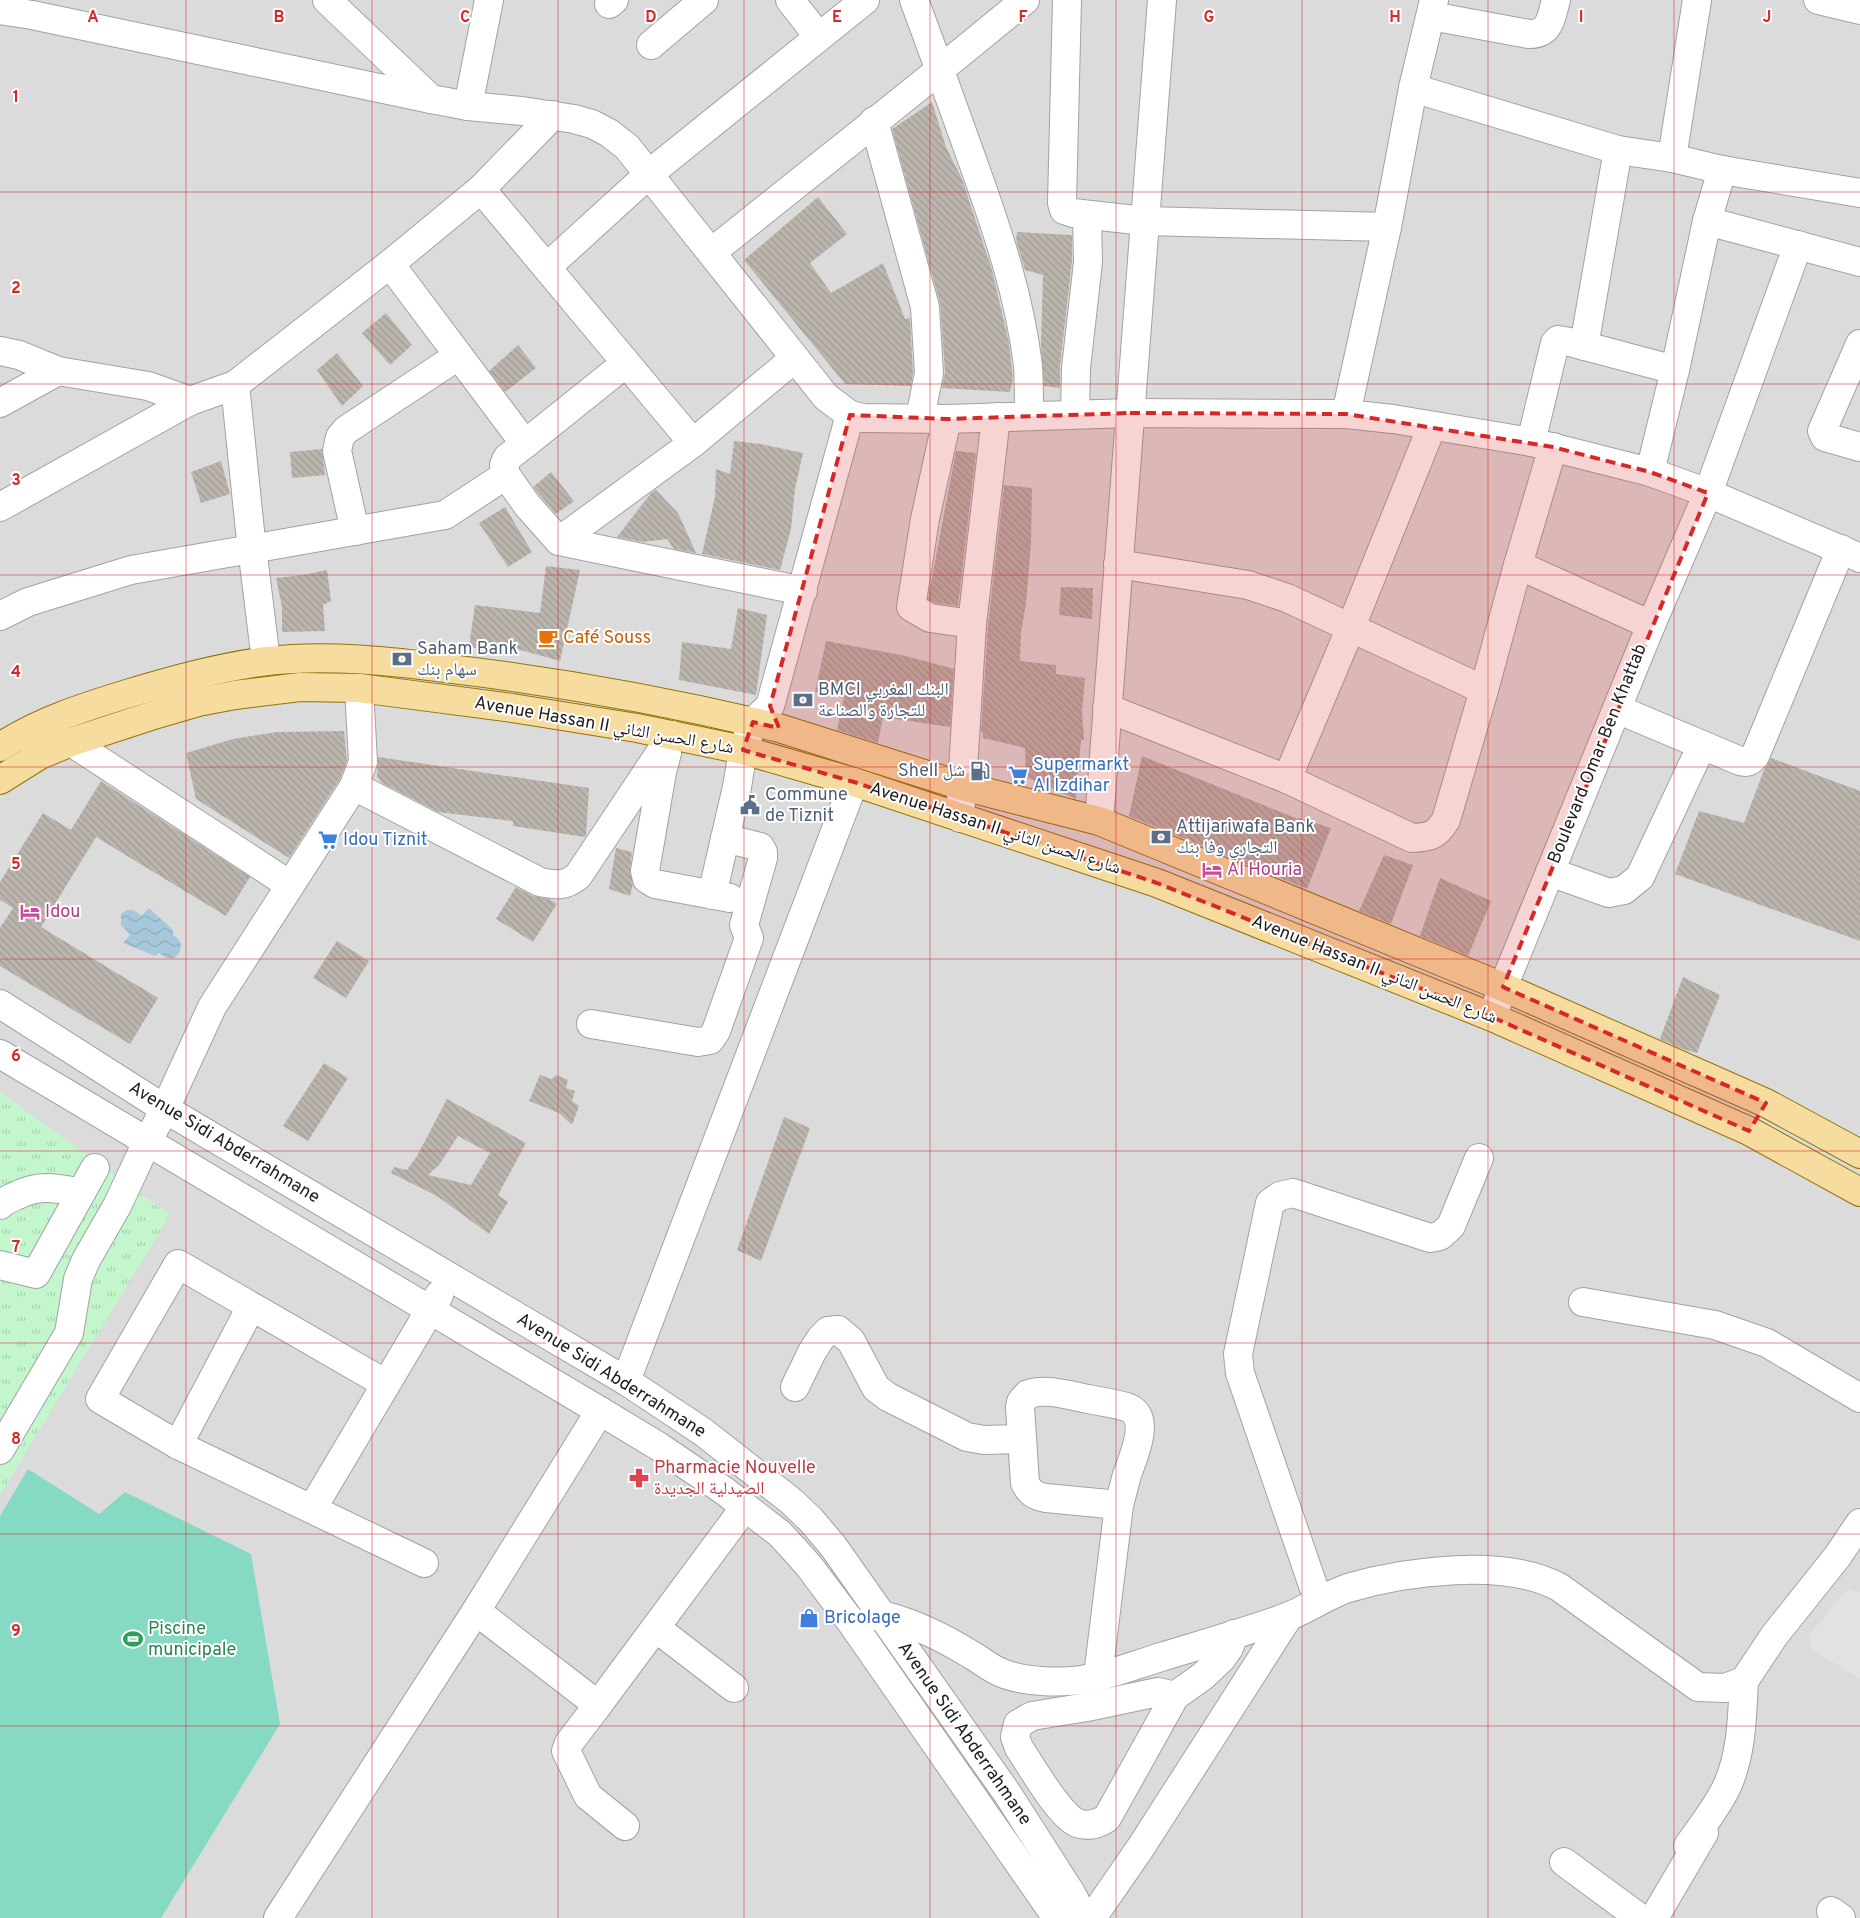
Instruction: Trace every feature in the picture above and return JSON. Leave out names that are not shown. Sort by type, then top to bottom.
[{"type":"main road","name":"Avenue Hassan II شارع الحسن الثاني","points":[[0,746],[38,726],[79,708],[181,678],[266,661],[305,659],[415,664],[502,675],[767,719],[962,786],[1099,821],[1503,987],[1766,1103],[1860,1154]]},
{"type":"main road","name":"Avenue Hassan II شارع الحسن الثاني","points":[[0,780],[40,755],[71,742],[157,714],[198,702],[235,695],[300,687],[359,688],[512,708],[672,735],[743,750],[854,782],[1157,883],[1492,1018],[1668,1095],[1749,1131],[1860,1192]]},
{"type":"main road","points":[[1157,883],[1172,851]]},
{"type":"main road","points":[[1668,1095],[1682,1066]]},
{"type":"main road","points":[[1749,1131],[1766,1103]]},
{"type":"street","points":[[327,0],[431,99]]},
{"type":"street","points":[[468,106],[489,0]]},
{"type":"street","points":[[651,45],[704,0]]},
{"type":"street","points":[[790,0],[819,37]]},
{"type":"street","points":[[547,268],[649,174],[865,0]]},
{"type":"street","points":[[914,0],[941,70],[1007,266],[1020,314],[1028,367],[1029,416]]},
{"type":"street","points":[[712,252],[874,121],[941,70],[1025,0]]},
{"type":"street","points":[[1067,0],[1062,203],[1064,210],[1087,215],[1145,221],[1387,227]]},
{"type":"street","points":[[1099,821],[1162,0]]},
{"type":"street","points":[[1346,414],[1387,227],[1413,88],[1432,8],[1529,34],[1538,34],[1546,29],[1551,20],[1556,0]]},
{"type":"street","points":[[1672,158],[1697,0]]},
{"type":"street","points":[[1818,0],[1860,10]]},
{"type":"street","points":[[0,10],[40,8],[431,99],[468,106],[553,115],[592,124],[609,133],[627,147],[826,397],[850,415],[863,418],[947,418],[1130,413],[1346,414],[1393,419],[1542,444],[1650,472],[1708,493],[1850,553],[1752,761],[1746,762],[1617,709]]},
{"type":"street","points":[[1413,88],[1618,150],[1672,158],[1722,170],[1860,193]]},
{"type":"street","points":[[0,507],[190,401],[235,385],[390,264],[481,189],[553,115]]},
{"type":"street","points":[[874,121],[925,306],[929,372],[920,418]]},
{"type":"street","points":[[1584,346],[1618,150]]},
{"type":"street","points":[[1650,472],[1675,370],[1707,221],[1722,170]]},
{"type":"street","points":[[481,189],[693,443]]},
{"type":"street","points":[[1075,414],[1076,368],[1088,262],[1087,215]]},
{"type":"street","points":[[1707,221],[1860,262]]},
{"type":"street","name":"Boulevard Omar Ben Khattab","points":[[1492,1018],[1651,625],[1708,493],[1798,244]]},
{"type":"street","points":[[390,264],[524,444]]},
{"type":"street","points":[[1107,708],[1287,779],[1412,838],[1428,837],[1439,831],[1446,820],[1518,565],[1542,444],[1556,343],[1563,340],[1675,370]]},
{"type":"street","points":[[0,351],[19,355],[58,371],[148,386],[190,401]]},
{"type":"street","points":[[1859,352],[1822,431],[1825,436],[1860,447]]},
{"type":"street","points":[[355,531],[337,451],[340,437],[346,430],[458,356]]},
{"type":"street","points":[[559,541],[693,443],[794,358]]},
{"type":"street","points":[[626,363],[507,458],[504,465],[506,475],[527,505],[559,541],[803,591]]},
{"type":"street","points":[[0,403],[58,371]]},
{"type":"street","points":[[235,385],[266,661]]},
{"type":"street","points":[[770,757],[767,719],[850,415]]},
{"type":"street","points":[[960,818],[972,624],[996,417]]},
{"type":"street","points":[[947,418],[924,519],[911,607],[930,618],[972,624]]},
{"type":"street","points":[[1287,779],[1432,426]]},
{"type":"street","points":[[0,616],[28,602],[131,570],[445,515],[506,475]]},
{"type":"street","points":[[1118,564],[1248,585],[1287,598],[1484,690]]},
{"type":"street","points":[[1518,565],[1651,625]]},
{"type":"street","points":[[0,1450],[8,1423],[69,1333],[78,1279],[86,1260],[117,1206],[165,1109],[212,1007],[354,786],[363,762],[359,688]]},
{"type":"street","points":[[712,895],[737,787],[743,750],[767,719]]},
{"type":"street","points":[[354,786],[540,882],[559,885],[569,884],[578,876],[672,735]]},
{"type":"street","points":[[672,735],[662,772],[644,871],[647,879],[655,884],[751,902]]},
{"type":"street","points":[[71,742],[290,885]]},
{"type":"street","points":[[1550,872],[1609,893],[1624,890],[1640,877],[1702,745]]},
{"type":"street","points":[[626,1381],[854,782]]},
{"type":"street","points":[[591,1024],[698,1042],[710,1040],[716,1031],[748,938],[744,925],[763,858],[763,852],[760,847],[725,838]]},
{"type":"street","name":"Avenue Sidi Abderrahmane","points":[[0,1004],[165,1109],[626,1381],[703,1432],[791,1501],[811,1520],[833,1546],[1006,1793],[1084,1918]]},
{"type":"street","name":"Avenue Sidi Abderrahmane","points":[[0,1054],[600,1411],[666,1452],[779,1533],[809,1566],[851,1622],[1057,1918]]},
{"type":"street","points":[[1318,1600],[1240,1373],[1238,1354],[1270,1203],[1280,1196],[1293,1193],[1430,1238],[1440,1236],[1451,1226],[1479,1158]]},
{"type":"street","points":[[0,1265],[36,1274],[95,1168]]},
{"type":"street","points":[[0,1205],[27,1190],[43,1187],[55,1187],[81,1193]]},
{"type":"street","points":[[386,1384],[251,1308],[178,1264],[100,1399],[178,1446],[424,1563]]},
{"type":"street","points":[[312,1510],[450,1277]]},
{"type":"street","points":[[1583,1302],[1715,1325],[1767,1344],[1860,1398]]},
{"type":"street","points":[[178,1446],[251,1308]]},
{"type":"street","points":[[795,1387],[821,1338],[828,1331],[838,1330],[851,1341],[876,1388],[888,1397],[967,1437],[984,1440],[1022,1438]]},
{"type":"street","points":[[1098,1676],[1120,1504],[1127,1473],[1138,1445],[1140,1434],[1137,1418],[1129,1409],[1053,1391],[1028,1394],[1021,1402],[1022,1438],[1024,1483],[1032,1494],[1046,1498],[1120,1504]]},
{"type":"street","points":[[278,1918],[476,1611],[600,1411]]},
{"type":"street","points":[[626,1826],[588,1796],[566,1751],[569,1743],[745,1507]]},
{"type":"street","points":[[1654,1918],[1715,1813],[1727,1786],[1738,1752],[1744,1680],[1774,1636],[1837,1557],[1860,1523]]},
{"type":"street","points":[[851,1622],[880,1614],[918,1626],[952,1643],[1002,1673],[1020,1679],[1080,1680],[1289,1616],[1318,1600],[1348,1588],[1442,1570],[1519,1573],[1548,1580],[1560,1587],[1698,1687],[1725,1688],[1744,1680]]},
{"type":"street","points":[[476,1611],[598,1705]]},
{"type":"street","points":[[1092,1918],[1141,1847],[1289,1616]]},
{"type":"street","points":[[656,1628],[734,1688]]},
{"type":"street","points":[[1176,1696],[1158,1692],[1087,1708],[1032,1716],[1018,1724],[1015,1737],[1019,1748],[1064,1813],[1078,1823],[1096,1825],[1107,1818],[1176,1696],[1203,1676],[1222,1658],[1230,1648],[1234,1634]]},
{"type":"street","points":[[1688,1680],[1722,1671],[1747,1656],[1774,1636]]},
{"type":"street","points":[[1688,1846],[1727,1786]]},
{"type":"street","points":[[1564,1862],[1640,1918]]},
{"type":"highlighted area","points":[[1130,413],[1346,414],[1553,447],[1650,472],[1708,493],[1503,987],[1766,1103],[1749,1131],[1492,1017],[1157,883],[854,782],[743,750],[753,722],[779,728],[770,706],[850,415],[947,419]]},
{"type":"shaded area","points":[[0,0],[1860,0],[1860,1918],[0,1918]]},
{"type":"shaded area","points":[[1848,1588],[1860,1593],[1860,1679],[1811,1649],[1809,1636]]},
{"type":"green space","points":[[0,1092],[170,1215],[0,1495]]},
{"type":"green space","name":"Piscine municipale","points":[[28,1469],[99,1514],[125,1492],[251,1554],[280,1724],[161,1918],[0,1918],[0,1516]]},
{"type":"water","points":[[149,908],[173,930],[173,935],[179,940],[181,949],[174,958],[166,958],[159,953],[155,956],[123,943],[130,935],[121,925],[121,914],[126,910],[131,910],[141,916]]},
{"type":"building","points":[[932,102],[946,147],[962,179],[992,270],[1009,343],[1013,379],[1010,392],[942,388],[945,372],[940,303],[892,129]]},
{"type":"building","points":[[818,197],[847,234],[810,263],[831,293],[883,263],[905,319],[910,318],[913,372],[911,386],[845,384],[744,260]]},
{"type":"building","points":[[1017,232],[1072,235],[1072,261],[1060,366],[1060,388],[1044,386],[1041,344],[1043,275],[1025,270],[1016,240]]},
{"type":"building","points":[[386,313],[412,345],[390,365],[362,333]]},
{"type":"building","points":[[518,345],[536,368],[505,392],[489,371]]},
{"type":"building","points":[[337,353],[363,386],[342,406],[317,370]]},
{"type":"building","points":[[734,441],[761,444],[803,453],[795,489],[791,529],[780,570],[702,554],[715,497],[716,469],[730,474]]},
{"type":"building","points":[[322,449],[325,475],[292,478],[290,452]]},
{"type":"building","points":[[956,451],[976,453],[958,606],[935,603],[928,599]]},
{"type":"building","points":[[221,461],[230,494],[201,503],[191,472]]},
{"type":"building","points":[[551,472],[574,501],[556,514],[533,487]]},
{"type":"building","points":[[1004,485],[1032,488],[1031,544],[1026,603],[1021,633],[1020,661],[1056,665],[1056,674],[1085,678],[1082,711],[1084,740],[1081,740],[1076,799],[1026,777],[1025,748],[983,738],[983,733],[981,732],[988,625]]},
{"type":"building","points":[[656,490],[678,513],[696,553],[674,549],[667,539],[643,542],[617,537],[651,493]]},
{"type":"building","points":[[505,507],[532,552],[508,567],[479,523]]},
{"type":"building","points":[[546,566],[580,570],[560,661],[517,649],[516,653],[469,647],[475,605],[540,613]]},
{"type":"building","points":[[327,570],[331,601],[323,605],[325,631],[282,632],[282,607],[276,578]]},
{"type":"building","points":[[1061,587],[1093,588],[1092,619],[1059,615]]},
{"type":"building","points":[[738,608],[767,615],[756,695],[679,680],[682,642],[731,649]]},
{"type":"building","points":[[826,641],[906,656],[954,669],[950,727],[883,717],[878,743],[837,730],[844,698],[815,692]]},
{"type":"building","points":[[344,731],[347,761],[340,779],[289,858],[196,799],[186,753],[233,739],[277,732]]},
{"type":"building","points":[[1142,756],[1298,819],[1331,828],[1307,889],[1129,816]]},
{"type":"building","points":[[378,757],[589,788],[586,835],[585,837],[513,826],[513,821],[438,812],[382,783],[377,777]]},
{"type":"building","points":[[1771,758],[1860,791],[1860,941],[1675,874],[1699,811],[1744,823],[1764,770]]},
{"type":"building","name":"Idou","points":[[101,781],[250,877],[226,916],[96,837],[41,927],[158,998],[130,1044],[0,966],[0,928],[13,908],[0,900],[0,882],[43,813],[71,830]]},
{"type":"building","points":[[616,848],[632,852],[630,869],[633,884],[630,896],[609,889]]},
{"type":"building","points":[[1384,855],[1413,865],[1391,924],[1359,911]]},
{"type":"building","points":[[1440,878],[1491,901],[1468,956],[1420,936]]},
{"type":"building","points":[[516,887],[533,896],[549,899],[557,904],[533,942],[496,919]]},
{"type":"building","points":[[337,941],[369,961],[346,998],[313,978]]},
{"type":"building","points":[[1683,977],[1720,995],[1697,1053],[1682,1049],[1660,1039]]},
{"type":"building","points":[[324,1063],[348,1078],[308,1141],[283,1126]]},
{"type":"building","points":[[540,1075],[552,1079],[556,1075],[568,1080],[566,1088],[575,1091],[572,1101],[579,1106],[572,1125],[559,1113],[529,1101]]},
{"type":"building","points":[[447,1099],[526,1143],[498,1195],[508,1202],[489,1234],[437,1196],[391,1173],[394,1167],[407,1170],[417,1156]],"holes":[[[458,1136],[490,1153],[471,1185],[428,1175],[439,1165]]]},
{"type":"building","points":[[784,1117],[810,1128],[761,1261],[737,1250]]},
{"type":"place","name":"Café Souss","points":[[548,638]]},
{"type":"place","name":"Saham Bank سهام بنك","points":[[402,659]]},
{"type":"place","name":"BMCI البنك المغربي للتجارة والصناعة","points":[[803,700]]},
{"type":"place","name":"Shell شل","points":[[980,771]]},
{"type":"place","name":"Supermarkt Al Izdihar","points":[[1018,775]]},
{"type":"place","name":"Commune de Tiznit","points":[[750,805]]},
{"type":"place","name":"Attijariwafa Bank التجاري وفا بنك","points":[[1161,837]]},
{"type":"place","name":"Idou Tiznit","points":[[328,840]]},
{"type":"place","name":"Al Houria","points":[[1212,870]]},
{"type":"place","name":"Idou","points":[[30,912]]},
{"type":"place","name":"Pharmacie Nouvelle الصيدلية الجديدة","points":[[639,1478]]},
{"type":"place","name":"Bricolage","points":[[809,1618]]},
{"type":"place","name":"Piscine municipale","points":[[133,1639]]}]
